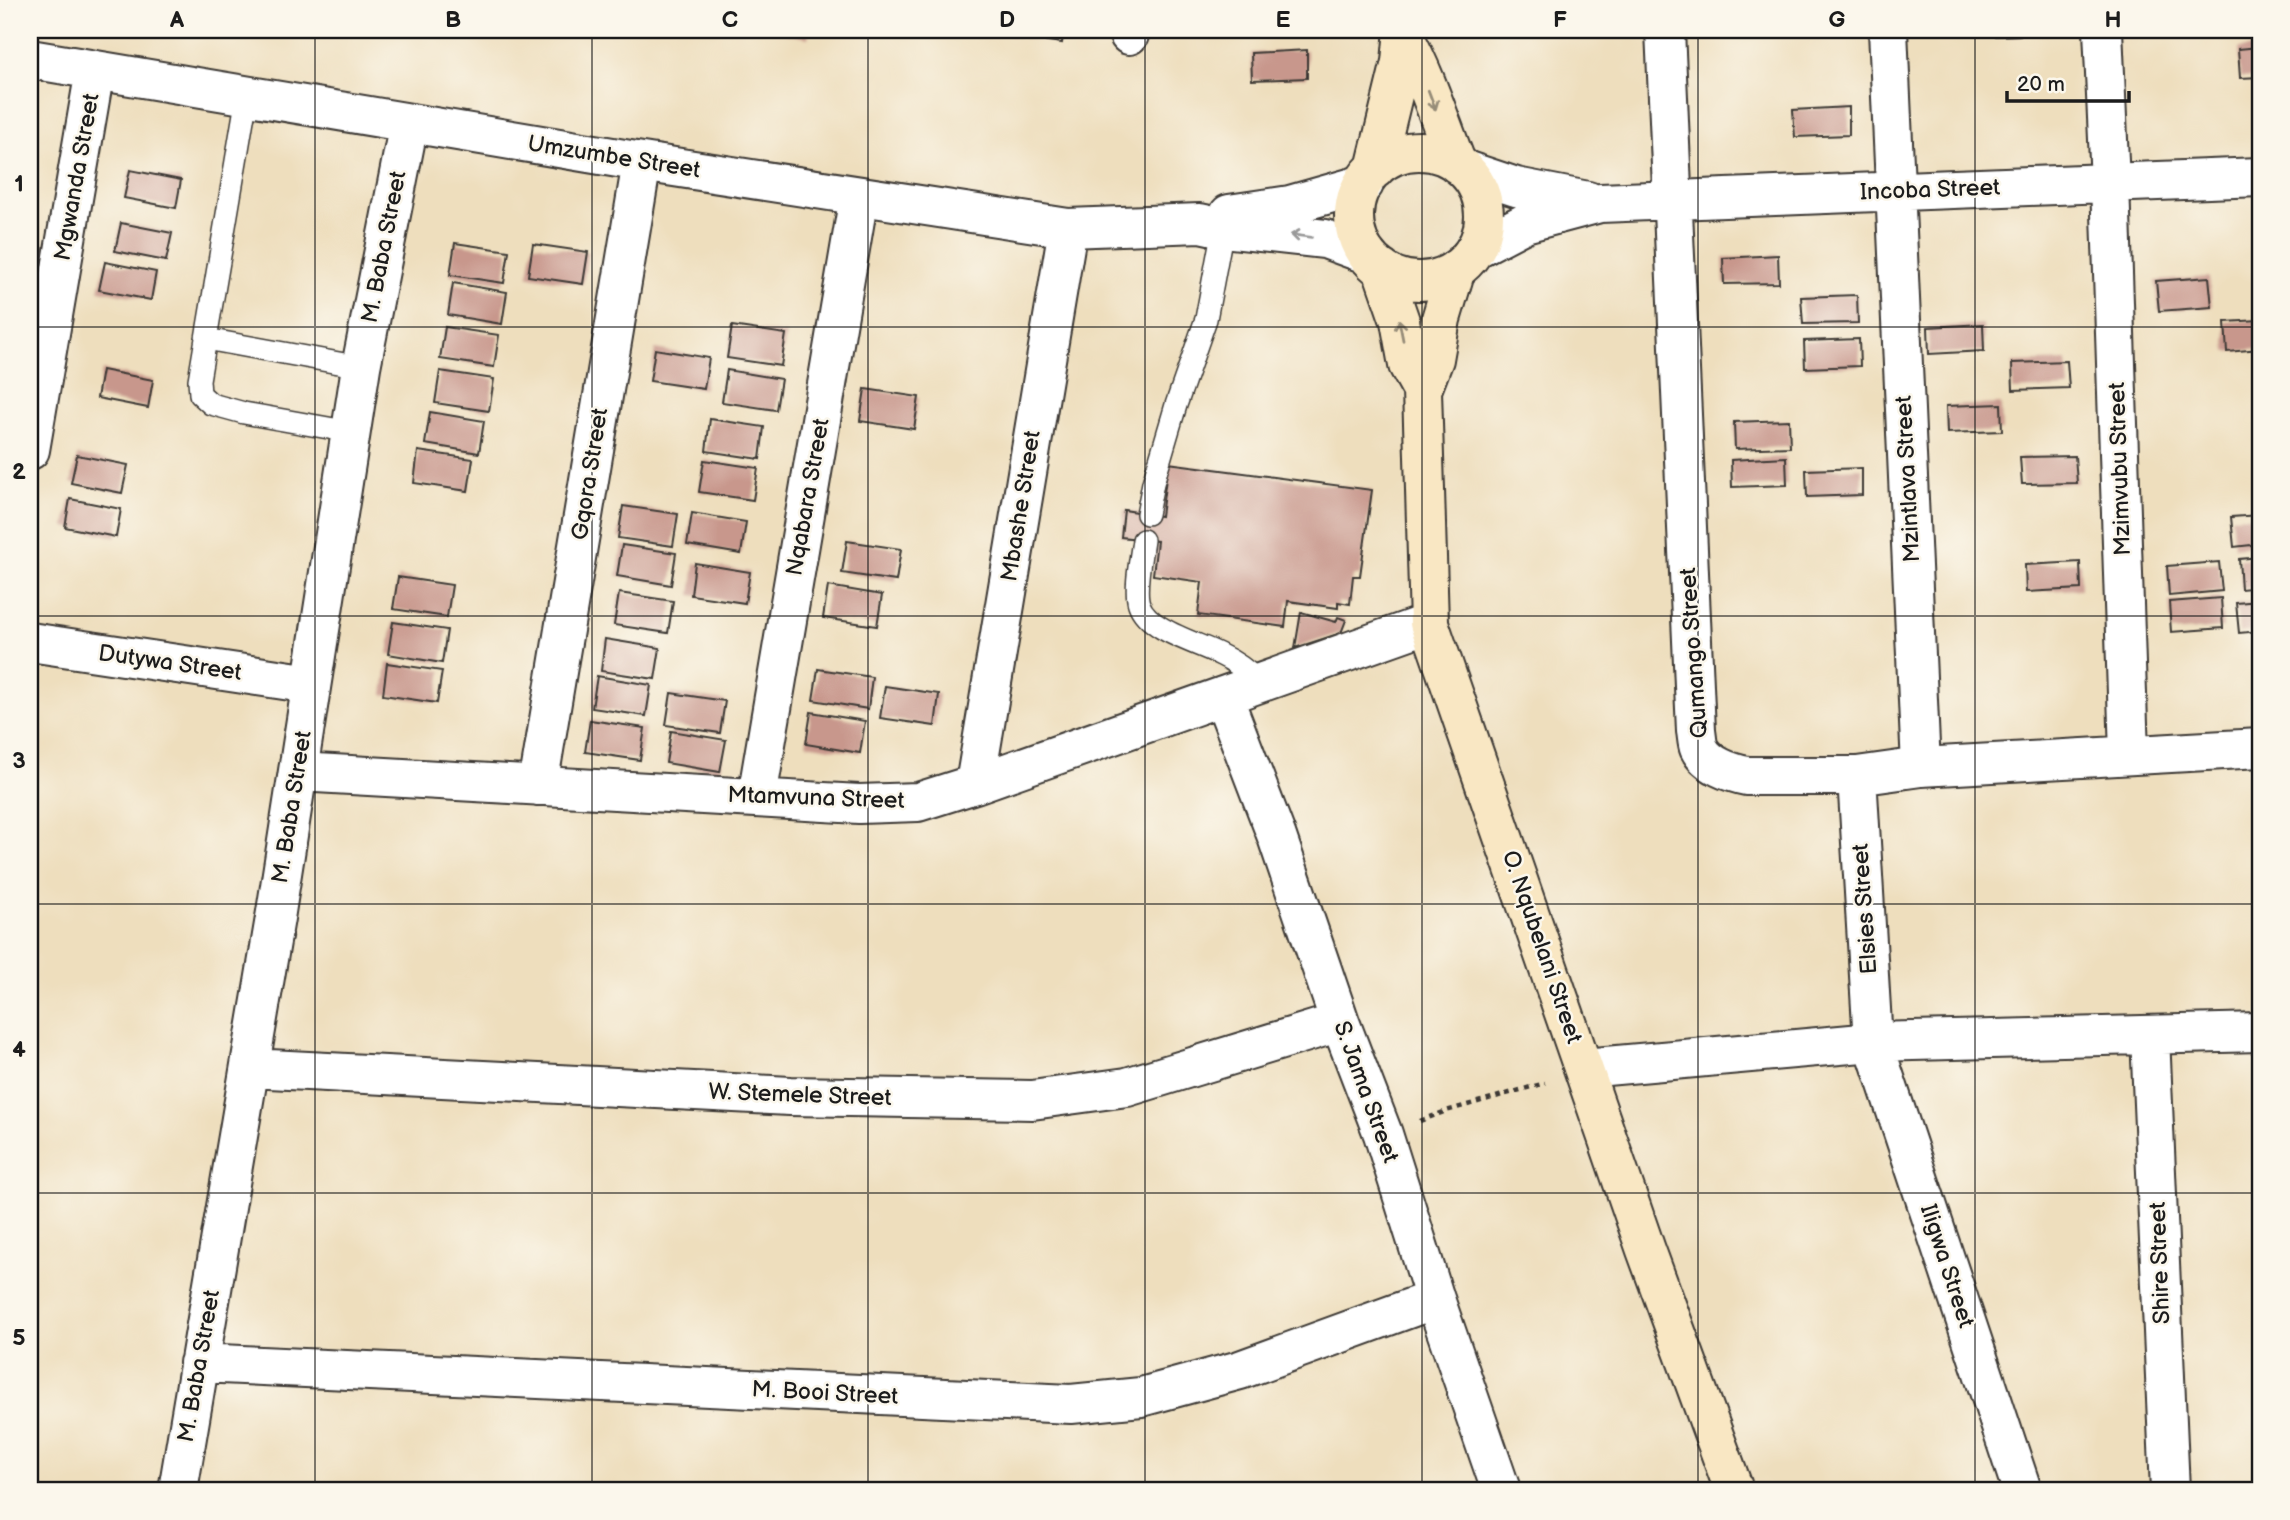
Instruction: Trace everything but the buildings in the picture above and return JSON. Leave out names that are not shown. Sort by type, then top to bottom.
[{"type":"street","name":"Qumango Street","points":[[1665,30],[1696,731],[1700,749],[1714,764],[1730,773],[1747,776],[1857,776],[1921,767],[2260,748]]},
{"type":"street","name":"Mzintlava Street","points":[[1888,30],[1921,767]]},
{"type":"street","name":"Mzimvubu Street","points":[[2103,30],[2129,754]]},
{"type":"street","points":[[1405,34],[1422,68],[1428,91],[1461,167]]},
{"type":"street","points":[[1369,176],[1405,34]]},
{"type":"street","name":"Umzumbe Street","points":[[30,59],[642,162],[1068,228],[1215,222],[1290,205],[1369,176]]},
{"type":"street","name":"Mgwanda Street","points":[[30,450],[95,70]]},
{"type":"street","name":"M. Baba Street","points":[[178,1490],[250,1068],[361,367],[409,123]]},
{"type":"street","points":[[1428,151],[1448,158],[1461,167],[1478,187],[1484,208],[1483,229],[1465,259],[1444,277],[1423,281],[1401,279],[1374,262],[1357,235],[1354,213],[1358,192],[1369,176],[1386,159],[1406,152],[1428,151]]},
{"type":"street","name":"Gqora Street","points":[[538,786],[642,162]]},
{"type":"street","name":"Incoba Street","points":[[1461,167],[1516,187],[1600,203]]},
{"type":"street","name":"Incoba Street","points":[[1465,259],[1525,223],[1600,203],[2260,177]]},
{"type":"street","name":"Nqabara Street","points":[[757,797],[859,196]]},
{"type":"street","name":"Umzumbe Street","points":[[1215,222],[1325,239],[1374,262]]},
{"type":"street","name":"Mbashe Street","points":[[975,784],[1068,228]]},
{"type":"street","name":"O. Nqubelani Street","points":[[1465,259],[1441,319],[1434,359],[1422,390],[1429,623],[1568,1075],[1646,1250],[1734,1490]]},
{"type":"street","name":"O. Nqubelani Street","points":[[1374,262],[1400,321],[1408,365],[1422,390]]},
{"type":"street","name":"Mtamvuna Street","points":[[298,772],[859,804],[918,802],[1429,623]]},
{"type":"street","name":"Dutywa Street","points":[[30,642],[310,684]]},
{"type":"street","name":"S. Jama Street","points":[[1223,696],[1277,836],[1340,1022],[1383,1134],[1435,1299],[1501,1490]]},
{"type":"street","name":"Elsies Street","points":[[1857,776],[1873,1042]]},
{"type":"street","name":"W. Stemele Street","points":[[250,1068],[790,1097],[1032,1100],[1127,1087],[1340,1022]]},
{"type":"street","points":[[1568,1075],[1873,1042],[2260,1031]]},
{"type":"street","name":"Shire Street","points":[[2150,1036],[2170,1490]]},
{"type":"street","name":"Iligwa Street","points":[[1873,1042],[2022,1490]]},
{"type":"street","name":"M. Booi Street","points":[[200,1363],[1071,1404],[1141,1397],[1240,1370],[1435,1299]]},
{"type":"lane","points":[[247,96],[199,380],[200,394],[211,404],[244,413],[351,432]]},
{"type":"lane","points":[[1147,514],[1153,483],[1176,405],[1206,319],[1215,222]]},
{"type":"lane","points":[[206,339],[361,367]]},
{"type":"lane","points":[[1143,540],[1138,584],[1139,604],[1147,617],[1171,634],[1220,654],[1244,668],[1260,683]]},
{"type":"path","points":[[1383,1134],[1446,1111],[1568,1075]]}]
